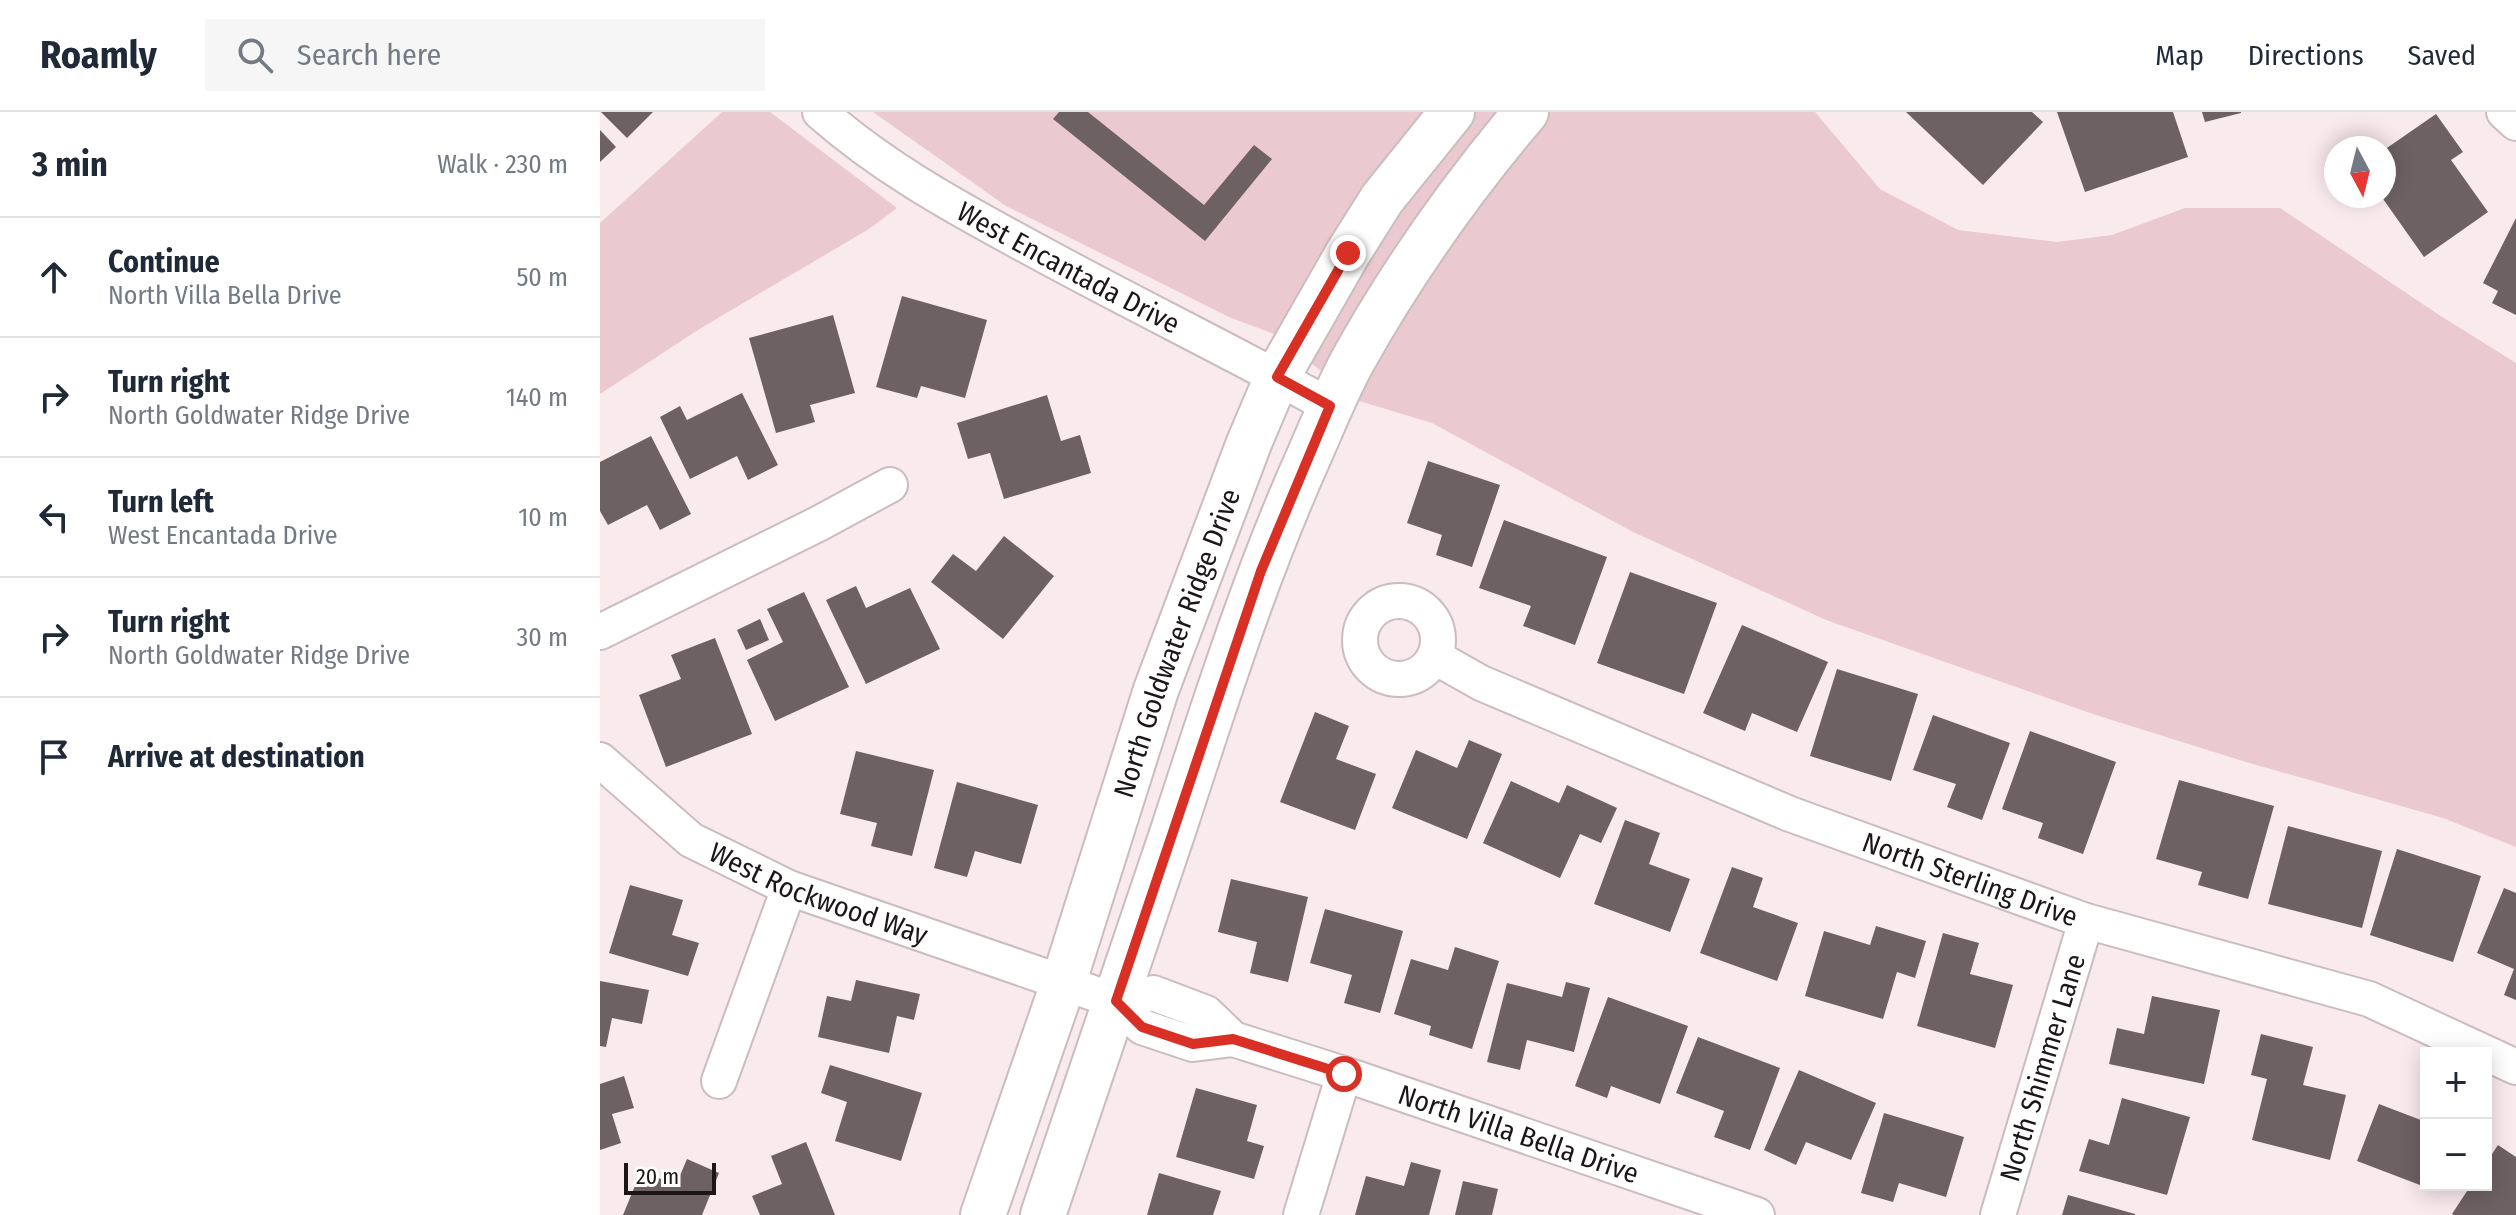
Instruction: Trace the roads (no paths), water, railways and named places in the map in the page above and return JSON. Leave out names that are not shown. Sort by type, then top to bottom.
[{"type":"street","name":"West Encantada Drive","points":[[820,112],[865,149],[936,196],[1330,406]]},
{"type":"street","name":"North Goldwater Ridge Drive","points":[[983,1215],[1064,981],[1156,690],[1277,377],[1382,199],[1452,112]]},
{"type":"street","name":"North Goldwater Ridge Drive","points":[[1043,1215],[1261,571],[1330,406],[1352,363],[1440,219],[1526,112]]},
{"type":"street","points":[[2504,112],[2516,123]]},
{"type":"street","points":[[600,632],[890,485]]},
{"type":"street","name":"North Sterling Drive","points":[[1435,657],[1481,683],[1790,814],[2086,921],[2369,999],[2516,1067]]},
{"type":"street","name":"West Rockwood Way","points":[[600,760],[691,840],[789,888],[1064,981]]},
{"type":"street","points":[[719,1081],[789,888]]},
{"type":"street","name":"North Shimmer Lane","points":[[1998,1215],[2086,921]]},
{"type":"street","points":[[1064,981],[1116,1001]]},
{"type":"street","name":"North Villa Bella Drive","points":[[1116,1001],[1153,993],[1206,1013],[1233,1039],[1757,1215]]},
{"type":"street","points":[[1301,1215],[1344,1074]]}]
